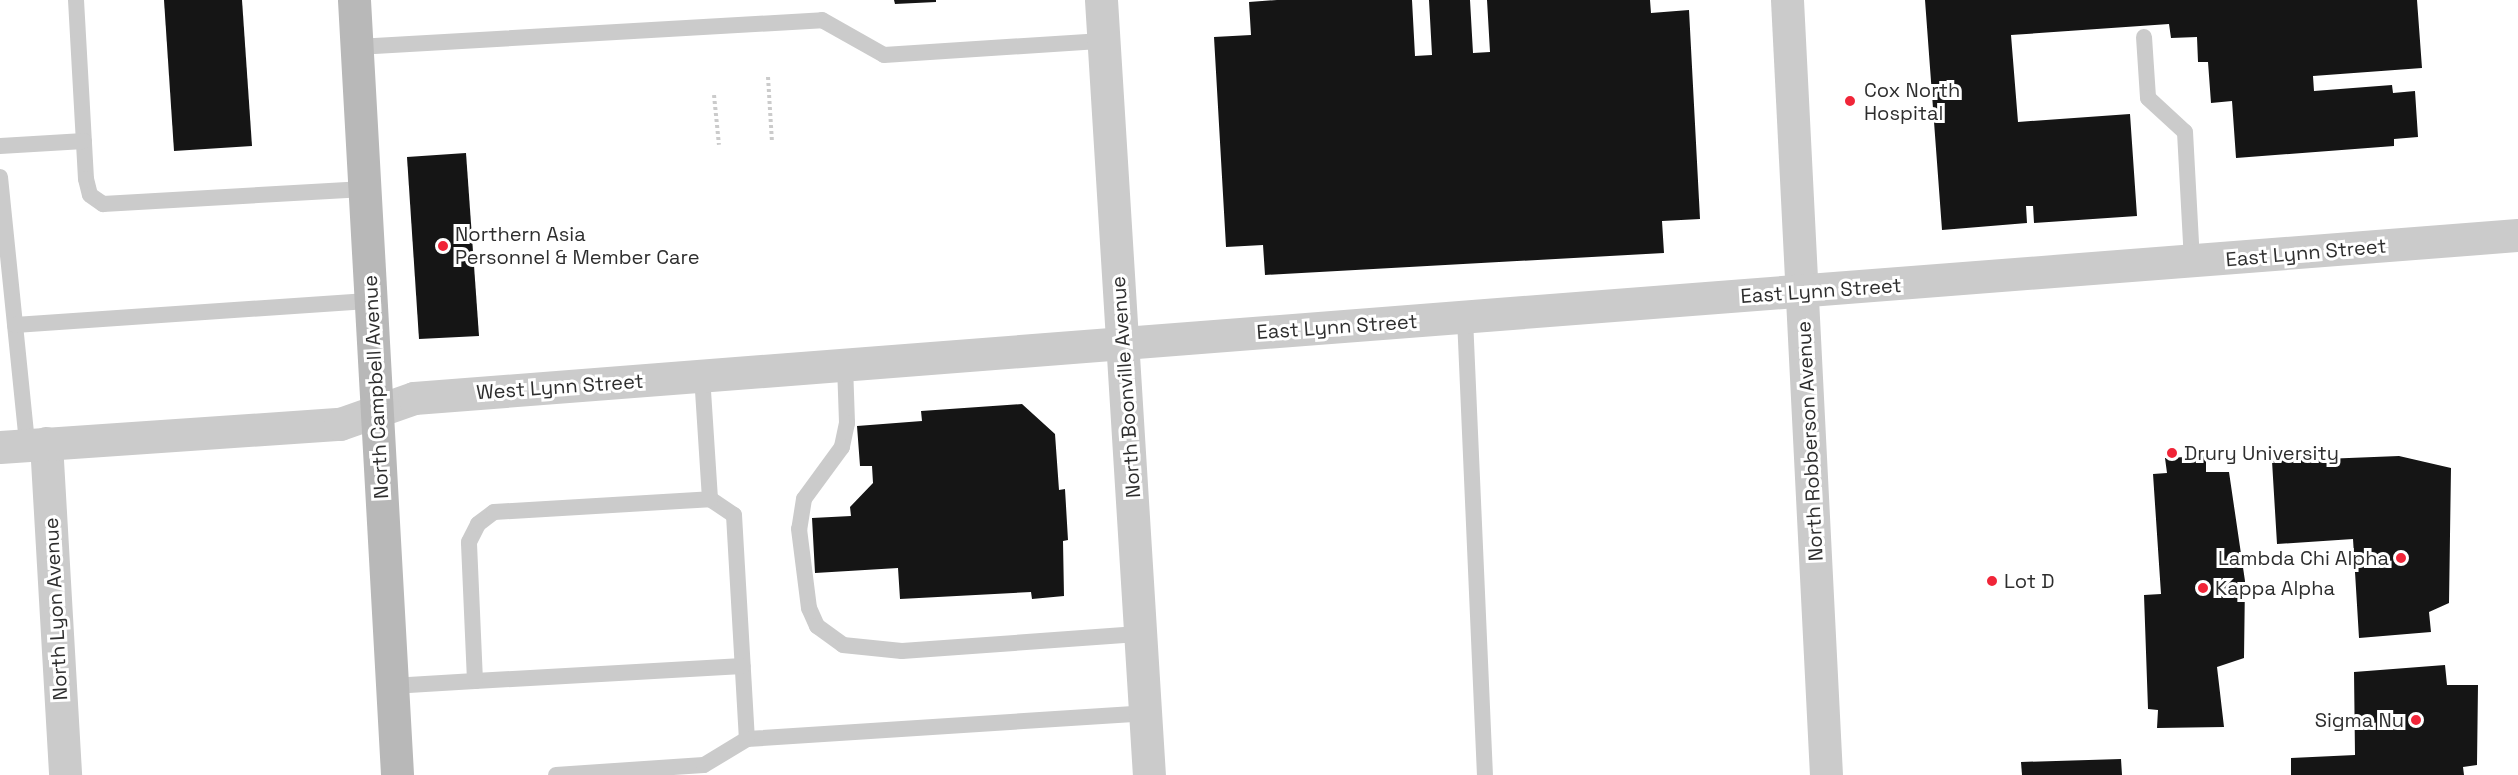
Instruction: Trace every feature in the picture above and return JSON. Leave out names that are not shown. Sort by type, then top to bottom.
[{"type":"main road","name":"North Campbell Avenue","points":[[354,0],[397,775]]},
{"type":"street","name":"North Boonville Avenue","points":[[1101,0],[1149,775]]},
{"type":"street","name":"North Robberson Avenue","points":[[1790,2],[1826,775]]},
{"type":"street","name":"East Lynn Street","points":[[1124,343],[1802,293],[2518,236]]},
{"type":"street","name":"West Lynn Street","points":[[25,445],[340,424],[414,398],[1124,343]]},
{"type":"street","name":"North Lyon Avenue","points":[[25,445],[65,775]]},
{"type":"lane","points":[[76,0],[84,141],[90,195],[103,204],[365,189]]},
{"type":"lane","points":[[357,47],[822,20],[884,55],[1103,41]]},
{"type":"lane","points":[[2144,37],[2148,98],[2185,132],[2192,262]]},
{"type":"lane","points":[[0,146],[84,141]]},
{"type":"lane","points":[[0,177],[25,445]]},
{"type":"lane","points":[[15,325],[371,301]]},
{"type":"lane","points":[[1465,318],[1485,775]]},
{"type":"lane","points":[[0,349],[17,347]]},
{"type":"lane","points":[[845,365],[847,423],[842,447],[804,499],[799,529],[808,608],[817,626],[843,645],[902,651],[1141,634]]},
{"type":"lane","points":[[702,376],[710,499]]},
{"type":"lane","points":[[475,681],[469,542],[478,524],[494,512],[710,499],[734,514],[747,739]]},
{"type":"lane","points":[[392,686],[743,666]]},
{"type":"lane","points":[[556,775],[704,765],[747,739],[1145,713]]},
{"type":"path","points":[[768,77],[772,142]]},
{"type":"path","points":[[714,94],[719,145]]},
{"type":"building","points":[[164,0],[242,0],[252,146],[174,151]]},
{"type":"building","points":[[894,0],[936,0],[936,2],[895,4]]},
{"type":"building","points":[[1412,0],[1415,56],[1432,55],[1429,0],[1470,0],[1473,53],[1490,52],[1487,0],[1650,0],[1651,13],[1689,10],[1700,219],[1662,221],[1664,253],[1265,275],[1263,245],[1226,247],[1214,37],[1251,35],[1249,2]]},
{"type":"building","points":[[1925,0],[2417,0],[2422,68],[2313,76],[2314,91],[2392,85],[2393,93],[2415,91],[2418,137],[2394,139],[2394,146],[2236,158],[2232,101],[2211,103],[2208,62],[2198,62],[2197,37],[2171,38],[2169,24],[2011,35],[2018,122],[2130,114],[2137,216],[2034,223],[2033,206],[2026,206],[2027,223],[1942,230]]},
{"type":"building","name":"Northern Asia Personnel & Member Care","points":[[466,153],[479,336],[419,339],[407,157]]},
{"type":"building","points":[[1022,404],[1055,434],[1059,490],[1065,489],[1068,540],[1063,541],[1064,596],[1032,599],[1031,592],[900,599],[898,568],[815,573],[812,518],[851,516],[850,507],[873,483],[872,466],[860,466],[857,426],[922,421],[921,411]]},
{"type":"building","name":"Kappa Alpha","points":[[2206,456],[2206,472],[2229,472],[2245,581],[2244,658],[2217,667],[2224,727],[2157,728],[2158,710],[2148,709],[2144,595],[2161,594],[2153,474],[2167,473],[2165,458]]},
{"type":"building","name":"Lambda Chi Alpha","points":[[2399,456],[2451,468],[2449,603],[2429,612],[2431,632],[2359,638],[2353,539],[2277,544],[2272,461]]},
{"type":"building","name":"Sigma Nu","points":[[2445,665],[2447,685],[2478,685],[2477,765],[2463,767],[2464,775],[2291,775],[2291,758],[2355,755],[2354,672]]},
{"type":"building","points":[[2121,759],[2122,775],[2022,775],[2021,762]]},
{"type":"place","name":"Cox North Hospital","points":[[1850,101]]},
{"type":"place","name":"Northern Asia Personnel & Member Care","points":[[443,246]]},
{"type":"place","name":"Drury University","points":[[2172,453]]},
{"type":"place","name":"Lambda Chi Alpha","points":[[2401,558]]},
{"type":"place","name":"Lot D","points":[[1992,581]]},
{"type":"place","name":"Kappa Alpha","points":[[2203,588]]},
{"type":"place","name":"Sigma Nu","points":[[2416,720]]}]
